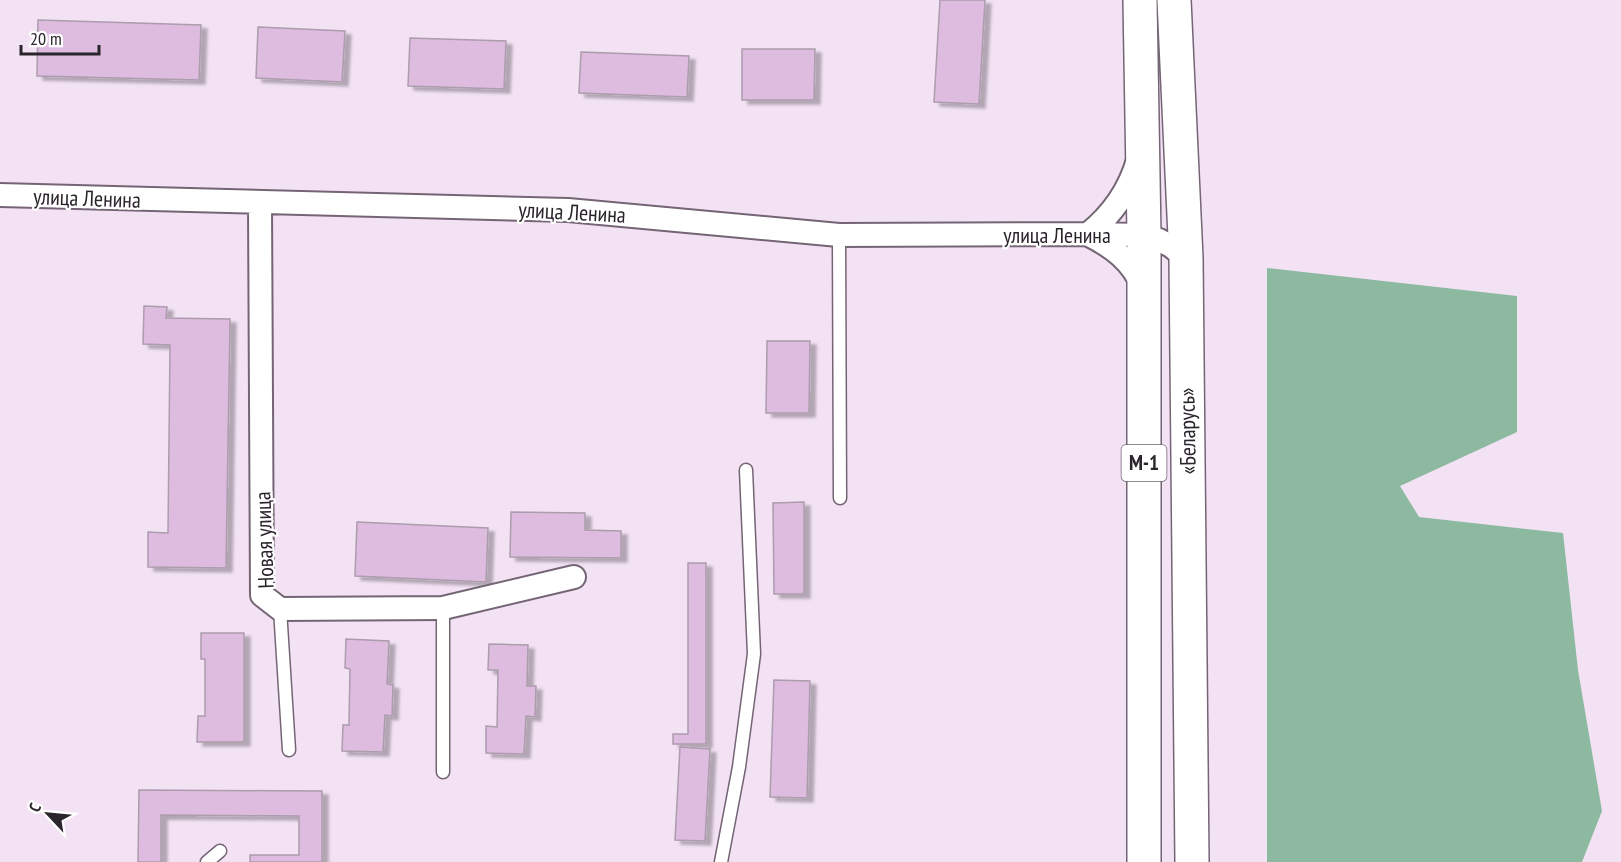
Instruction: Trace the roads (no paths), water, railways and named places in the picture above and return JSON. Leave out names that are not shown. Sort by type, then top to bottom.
[{"type":"highway","name":"«Беларусь»","points":[[1140,0],[1144,235],[1144,862]]},
{"type":"highway","name":"«Беларусь»","points":[[1174,0],[1186,258],[1192,862]]},
{"type":"street","points":[[1142,147],[1126,191],[1104,221],[1088,234],[1104,242],[1125,258],[1139,277],[1144,291]]},
{"type":"street","name":"улица Ленина","points":[[0,195],[568,210],[839,235],[1144,235]]},
{"type":"street","name":"Новая улица","points":[[260,202],[262,595],[280,609],[443,608],[574,577]]},
{"type":"street","points":[[1144,235],[1171,246],[1186,258]]},
{"type":"lane","points":[[839,235],[840,498]]},
{"type":"lane","points":[[721,862],[739,767],[754,654],[746,470]]},
{"type":"lane","points":[[443,608],[443,772]]},
{"type":"lane","points":[[280,609],[289,750]]},
{"type":"lane","points":[[207,862],[220,851]]}]
